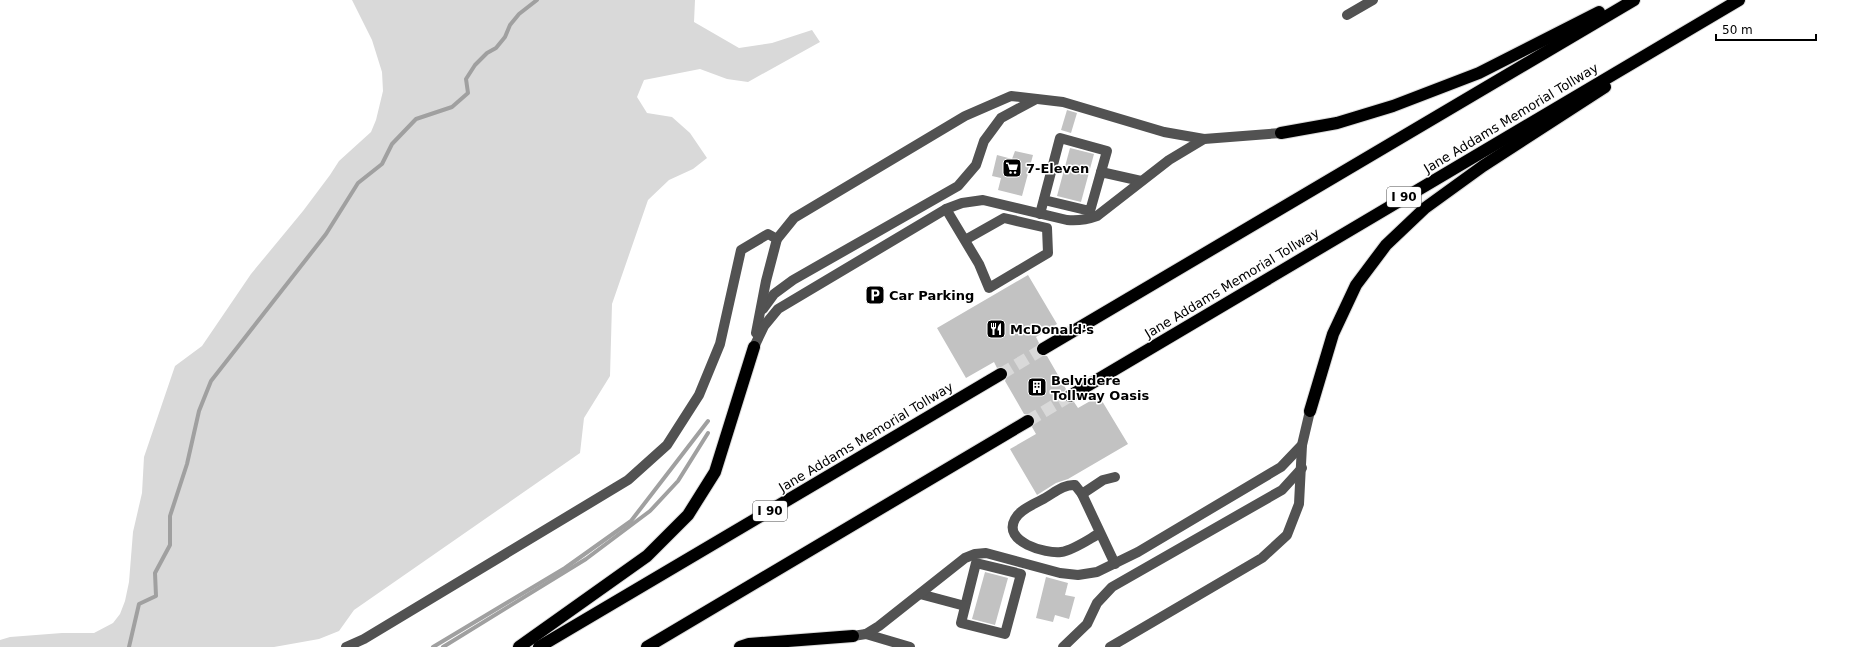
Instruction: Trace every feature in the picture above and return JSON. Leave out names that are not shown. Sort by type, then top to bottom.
[{"type":"highway","points":[[1281,133],[1337,123],[1400,103],[1479,73],[1623,0]]},
{"type":"highway","points":[[1043,349],[1634,0]]},
{"type":"highway","points":[[1310,411],[1333,334],[1356,285],[1386,245],[1424,208],[1483,166],[1740,0]]},
{"type":"highway","name":"Jane Addams Memorial Tollway","points":[[1070,396],[1740,0]]},
{"type":"highway","points":[[519,647],[647,556],[688,515],[715,472],[754,347]]},
{"type":"highway","name":"Jane Addams Memorial Tollway","points":[[539,647],[1001,374]]},
{"type":"highway","points":[[648,647],[1028,421]]},
{"type":"highway","points":[[740,647],[750,644],[853,636]]},
{"type":"lane","points":[[1347,15],[1374,0]]},
{"type":"lane","points":[[754,347],[766,281],[777,239],[794,218],[965,116],[1011,96],[1063,102],[1164,132],[1204,139],[1281,133]]},
{"type":"lane","points":[[760,312],[774,294],[793,280],[958,186],[976,165],[984,141],[1001,118],[1036,99]]},
{"type":"lane","points":[[1040,214],[1060,138],[1107,151],[1090,211],[1044,200]]},
{"type":"lane","points":[[754,347],[764,326],[778,309],[946,210],[962,203],[983,200],[1067,220],[1089,219],[1097,216],[1168,160],[1204,139]]},
{"type":"lane","points":[[1101,172],[1141,181]]},
{"type":"lane","points":[[946,210],[964,240],[979,264],[989,288],[1048,253],[1047,228],[1004,218],[964,240]]},
{"type":"lane","points":[[346,647],[364,639],[628,480],[667,445],[699,395],[720,344],[741,250],[768,234],[777,239]]},
{"type":"lane","points":[[1110,647],[1262,558],[1287,535],[1299,504],[1302,445],[1310,411]]},
{"type":"lane","points":[[853,636],[866,634],[880,626],[965,558],[975,554],[986,553],[1060,573],[1078,575],[1097,572],[1138,552],[1281,468],[1302,445]]},
{"type":"lane","points":[[1064,647],[1087,624],[1097,603],[1112,587],[1282,490],[1302,468]]},
{"type":"lane","points":[[1082,494],[1103,480],[1115,477]]},
{"type":"lane","points":[[1100,533],[1068,550],[1061,552],[1026,545],[1018,540],[1015,535],[1013,523],[1016,517],[1026,509],[1070,484],[1075,485],[1082,494],[1115,564]]},
{"type":"lane","points":[[1021,574],[976,563],[961,623],[1005,634],[1024,563]]},
{"type":"lane","points":[[920,594],[965,606]]},
{"type":"lane","points":[[866,634],[910,647]]},
{"type":"shaded area","points":[[352,0],[695,0],[694,22],[739,48],[772,43],[812,30],[820,42],[748,82],[727,79],[700,69],[644,80],[637,97],[647,113],[672,117],[690,133],[707,158],[693,169],[669,180],[648,200],[612,304],[610,376],[584,418],[580,453],[354,610],[339,631],[319,639],[274,647],[0,647],[0,640],[10,637],[62,633],[94,633],[113,623],[120,614],[125,601],[129,582],[133,532],[142,493],[144,457],[175,366],[202,346],[251,274],[303,211],[339,161],[371,132],[376,120],[383,91],[382,72],[372,40]]},
{"type":"building","points":[[1067,110],[1077,113],[1071,133],[1061,130]]},
{"type":"building","points":[[1070,148],[1094,154],[1081,202],[1057,196]]},
{"type":"building","name":"7-Eleven","points":[[1015,151],[1033,155],[1022,196],[998,190],[1001,178],[992,176],[997,155],[1012,159]]},
{"type":"building","name":"Belvidere Tollway Oasis","points":[[1028,275],[1057,324],[1036,337],[1039,343],[1036,349],[1040,356],[1047,356],[1066,389],[1063,393],[1063,399],[1067,403],[1074,402],[1078,408],[1099,396],[1128,444],[1037,495],[1010,449],[1036,434],[1032,427],[1035,421],[1031,414],[1024,414],[1005,381],[1008,374],[1007,370],[1001,367],[997,368],[994,362],[966,378],[937,328]]},
{"type":"building","points":[[985,572],[1008,578],[995,625],[972,619]]},
{"type":"building","points":[[1046,577],[1068,583],[1065,595],[1075,597],[1069,619],[1055,615],[1053,622],[1036,618]]},
{"type":"waterway","points":[[129,647],[139,604],[156,596],[155,573],[170,545],[170,516],[187,464],[199,411],[211,381],[326,234],[358,183],[382,164],[392,144],[416,119],[452,107],[468,93],[466,79],[475,65],[487,53],[496,48],[505,37],[510,25],[519,14],[537,0]]},
{"type":"waterway","points":[[433,647],[565,568],[631,521],[708,421]]},
{"type":"waterway","points":[[443,647],[586,559],[650,511],[678,481],[708,433]]},
{"type":"tunnel","points":[[1001,374],[1043,349]]},
{"type":"tunnel","points":[[1028,421],[1070,396]]},
{"type":"place","name":"7-Eleven","points":[[1012,168]]},
{"type":"place","name":"Car Parking","points":[[875,295]]},
{"type":"place","name":"McDonald's","points":[[996,329]]},
{"type":"place","name":"Belvidere Tollway Oasis","points":[[1037,387]]}]
